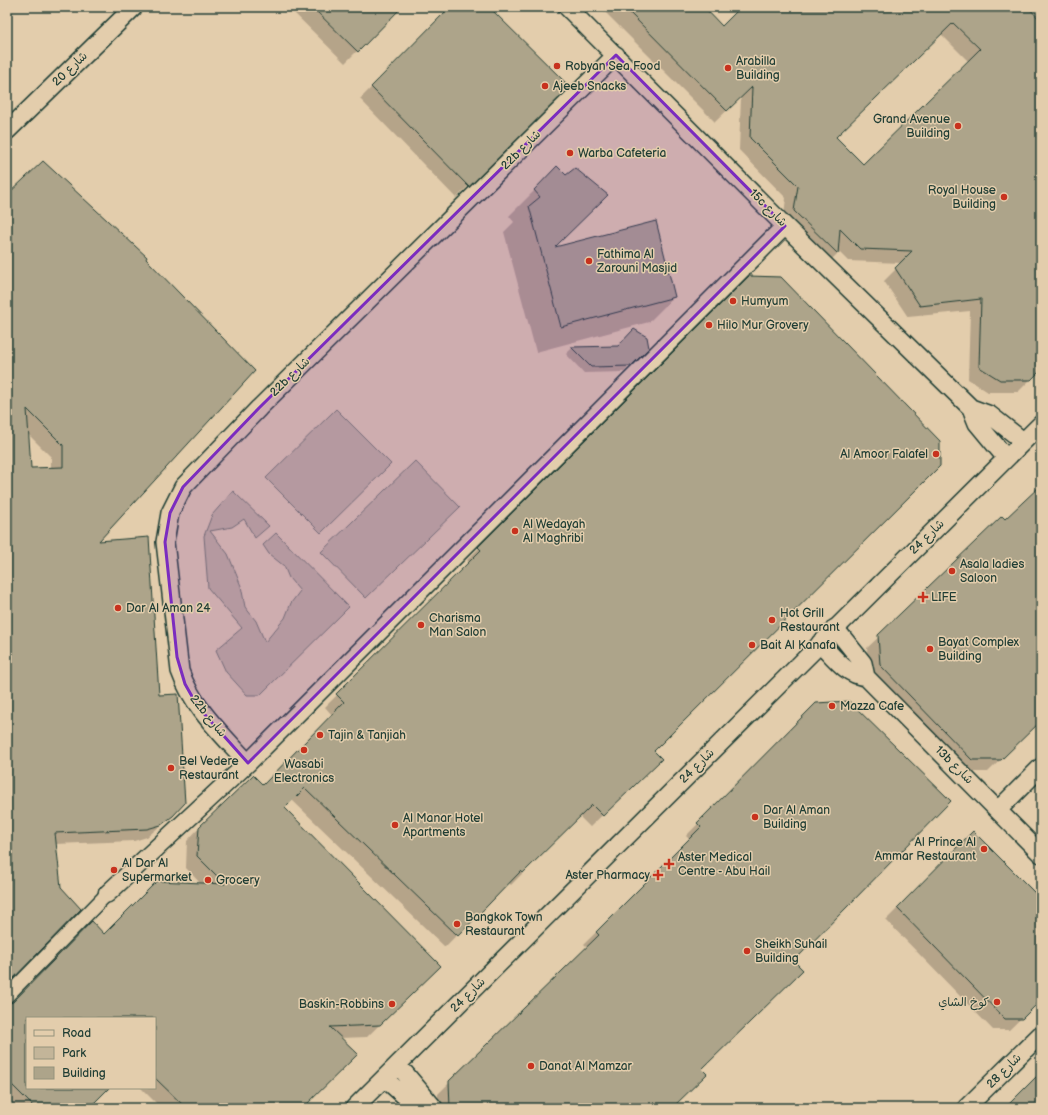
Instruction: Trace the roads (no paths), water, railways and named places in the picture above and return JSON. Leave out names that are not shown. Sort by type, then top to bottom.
[{"type":"street","name":"شارع 20","points":[[7,131],[134,7]]},
{"type":"street","name":"15c شارع","points":[[568,7],[785,226],[970,408],[977,423],[1006,458]]},
{"type":"street","name":"22b شارع","points":[[248,763],[198,707],[185,684],[180,671],[165,542],[170,513],[175,500],[183,487],[197,471],[259,408],[616,56]]},
{"type":"street","points":[[7,996],[107,894],[248,763],[785,226]]},
{"type":"street","name":"15c شارع","points":[[970,408],[990,415],[1023,442]]},
{"type":"street","name":"شارع 24","points":[[354,1108],[1041,424]]},
{"type":"street","name":"13b شارع","points":[[835,628],[863,664],[866,677],[1041,854]]},
{"type":"street","name":"13b شارع","points":[[820,643],[846,670],[859,676],[866,677]]},
{"type":"street","points":[[998,810],[1041,767]]},
{"type":"street","name":"شارع 28","points":[[966,1108],[1040,1036]]},
{"type":"street","points":[[398,1065],[434,1108]]},
{"type":"street","points":[[384,1078],[418,1108]]},
{"type":"place","name":"Robyan Sea Food","points":[[557,66]]},
{"type":"place","name":"Arabilla Building","points":[[728,68]]},
{"type":"place","name":"Ajeeb Snacks","points":[[545,86]]},
{"type":"place","name":"Grand Avenue Building","points":[[958,126]]},
{"type":"place","name":"Warba Cafeteria","points":[[570,153]]},
{"type":"place","name":"Royal House Building","points":[[1004,197]]},
{"type":"place","name":"Fathima Al Zarouni Masjid","points":[[589,261]]},
{"type":"place","name":"Humyum","points":[[733,301]]},
{"type":"place","name":"Hilo Mur Grovery","points":[[709,325]]},
{"type":"place","name":"Al Amoor Falafel","points":[[936,454]]},
{"type":"place","name":"Al Wedayah Al Maghribi","points":[[515,531]]},
{"type":"place","name":"Asala ladies Saloon","points":[[952,571]]},
{"type":"place","name":"LIFE","points":[[923,597]]},
{"type":"place","name":"Dar Al Aman 24","points":[[118,608]]},
{"type":"place","name":"Hot Grill Restaurant","points":[[772,620]]},
{"type":"place","name":"Charisma Man Salon","points":[[421,625]]},
{"type":"place","name":"Bait Al Kanafa","points":[[752,645]]},
{"type":"place","name":"Bayat Complex Building","points":[[930,649]]},
{"type":"place","name":"Mazza Cafe","points":[[832,706]]},
{"type":"place","name":"Tajin & Tanjiah","points":[[320,735]]},
{"type":"place","name":"Wasabi Electronics","points":[[304,750]]},
{"type":"place","name":"Bel Vedere Restaurant","points":[[171,768]]},
{"type":"place","name":"Dar Al Aman Building","points":[[755,817]]},
{"type":"place","name":"Al Manar Hotel Apartments","points":[[395,825]]},
{"type":"place","name":"Al Prince Al Ammar Restaurant","points":[[984,849]]},
{"type":"place","name":"Aster Medical Centre - Abu Hail","points":[[669,864]]},
{"type":"place","name":"Al Dar Al Supermarket","points":[[114,870]]},
{"type":"place","name":"Aster Pharmacy","points":[[658,875]]},
{"type":"place","name":"Grocery","points":[[208,880]]},
{"type":"place","name":"Bangkok Town Restaurant","points":[[457,924]]},
{"type":"place","name":"Sheikh Suhail Building","points":[[747,951]]},
{"type":"place","name":"كوخ الشاي","points":[[997,1002]]},
{"type":"place","name":"Baskin-Robbins","points":[[392,1004]]},
{"type":"place","name":"Danat Al Mamzar","points":[[531,1066]]}]
